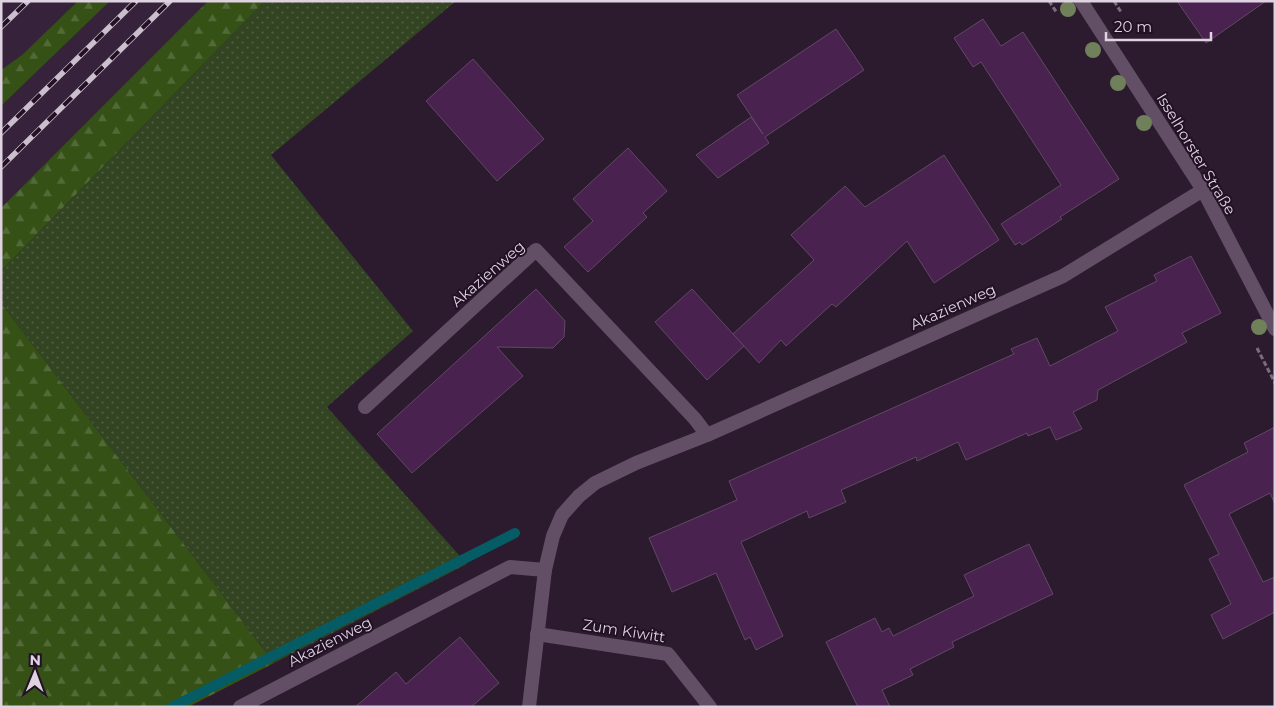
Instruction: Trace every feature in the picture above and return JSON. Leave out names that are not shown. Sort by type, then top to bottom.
[{"type":"street","name":"Isselhorster Straße","points":[[1081,1],[1203,190],[1275,329]]},
{"type":"street","name":"Akazienweg","points":[[529,707],[545,570],[553,536],[562,516],[579,496],[595,484],[636,463],[707,435],[1064,276],[1203,190]]},
{"type":"street","name":"Akazienweg","points":[[365,407],[536,250],[696,419],[707,435]]},
{"type":"street","name":"Akazienweg","points":[[240,707],[510,567],[545,570]]},
{"type":"street","name":"Zum Kiwitt","points":[[537,634],[668,654],[710,707]]},
{"type":"shaded area","points":[[1,1],[78,1],[22,55],[1,70]]},
{"type":"shaded area","points":[[110,1],[208,1],[1,208],[1,106]]},
{"type":"green space","points":[[78,1],[110,1],[1,106],[1,70],[22,55]]},
{"type":"green space","points":[[208,1],[265,1],[1,271],[1,208]]},
{"type":"green space","points":[[265,1],[456,1],[271,155],[413,331],[327,407],[467,564],[274,663],[1,303],[1,271]]},
{"type":"green space","points":[[1,303],[274,663],[188,707],[1,707]]},
{"type":"building","points":[[1177,1],[1266,1],[1206,43]]},
{"type":"building","points":[[983,19],[1001,46],[1023,32],[1119,179],[1060,217],[1062,219],[1022,245],[1020,242],[1015,245],[1001,224],[1061,185],[981,62],[973,67],[954,38]]},
{"type":"building","points":[[836,29],[864,70],[765,137],[769,143],[718,178],[696,155],[751,117],[763,134],[737,95]]},
{"type":"building","points":[[473,59],[544,139],[497,181],[426,101]]},
{"type":"building","points":[[628,148],[667,191],[643,213],[647,217],[588,272],[564,247],[593,221],[573,199]]},
{"type":"building","points":[[944,155],[999,240],[934,283],[907,241],[836,307],[832,304],[786,346],[781,340],[759,363],[733,334],[814,260],[791,235],[845,186],[865,207]]},
{"type":"building","points":[[1191,256],[1221,313],[1182,333],[1187,342],[1098,390],[1097,400],[1073,412],[1082,429],[1056,440],[1050,427],[1028,436],[1027,433],[966,460],[958,442],[917,461],[916,457],[841,490],[846,502],[809,518],[807,511],[741,542],[783,636],[756,650],[750,637],[745,640],[716,573],[672,592],[649,538],[737,500],[729,481],[1014,354],[1011,349],[1037,338],[1050,366],[1118,331],[1105,307],[1157,281],[1154,275]]},
{"type":"building","points":[[536,289],[565,321],[564,337],[553,348],[497,347],[523,376],[412,473],[377,434]]},
{"type":"building","points":[[692,289],[744,346],[707,380],[655,322]]},
{"type":"building","points":[[1275,427],[1275,504],[1270,493],[1229,514],[1263,582],[1275,577],[1275,612],[1223,639],[1211,615],[1231,604],[1209,559],[1219,554],[1184,485],[1248,452],[1244,443]]},
{"type":"building","points":[[1029,544],[1053,594],[952,642],[954,647],[910,669],[913,675],[882,690],[890,707],[858,707],[826,642],[875,618],[882,632],[889,628],[893,636],[974,596],[964,575]]},
{"type":"building","points":[[460,637],[499,683],[471,707],[355,707],[396,672],[406,684]]},
{"type":"waterway","points":[[172,707],[515,533]]},
{"type":"railway","points":[[1,27],[28,1]]},
{"type":"railway","points":[[1,133],[136,1]]},
{"type":"railway","points":[[1,167],[170,1]]}]
